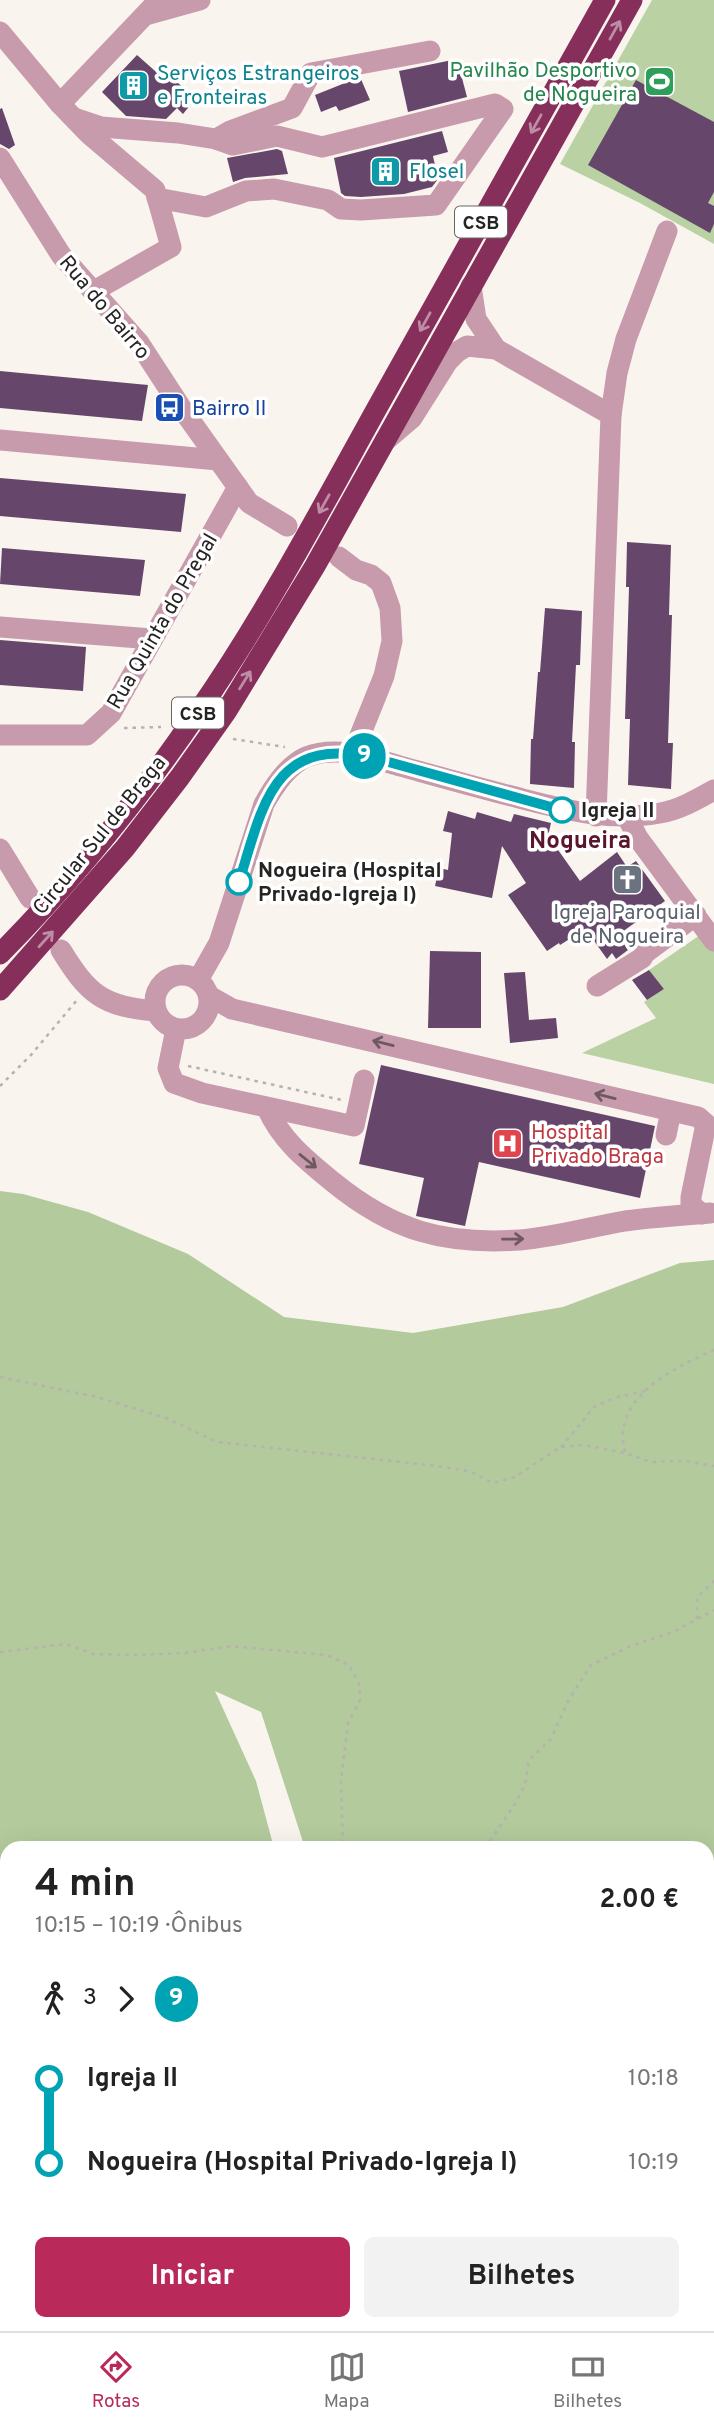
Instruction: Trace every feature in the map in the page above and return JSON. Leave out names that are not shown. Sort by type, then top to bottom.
[{"type":"highway","name":"Circular Sul de Braga","points":[[0,954],[55,897],[119,821],[199,711],[271,596],[605,0]]},
{"type":"highway","name":"CSB","points":[[382,447],[632,0]]},
{"type":"highway","name":"Circular Sul de Braga","points":[[0,990],[125,848],[207,740],[280,626],[382,447]]},
{"type":"street","points":[[67,105],[159,0]]},
{"type":"street","points":[[144,15],[200,0]]},
{"type":"street","points":[[1,33],[67,105],[89,134],[155,190],[171,247],[94,291]]},
{"type":"street","points":[[216,139],[230,131],[292,108],[311,73],[430,51]]},
{"type":"street","points":[[67,105],[101,127],[178,133],[216,139],[233,145],[277,136],[322,147],[495,104],[503,109],[436,205],[341,209],[328,200],[274,189],[247,191],[206,207],[157,198]]},
{"type":"street","name":"Rua do Bairro","points":[[0,158],[61,255],[139,343],[169,391],[249,503],[286,526]]},
{"type":"street","points":[[597,816],[611,415],[617,373],[626,339],[667,232]]},
{"type":"street","points":[[471,286],[476,319],[495,349]]},
{"type":"street","points":[[382,447],[412,418],[448,361],[467,346],[495,349],[611,415]]},
{"type":"street","points":[[0,440],[218,460]]},
{"type":"street","name":"Rua Quinta do Pregal","points":[[0,735],[87,735],[111,713],[238,487]]},
{"type":"street","points":[[339,557],[356,570],[371,575],[381,583],[390,608],[392,641],[384,676],[353,753]]},
{"type":"street","points":[[0,626],[152,639]]},
{"type":"street","points":[[0,753],[28,735]]},
{"type":"street","points":[[708,1213],[691,1205],[706,1124],[698,1117],[232,1009],[204,988],[182,975],[166,980],[156,994],[156,1011],[160,1019],[176,1029],[186,1030],[202,1021],[210,1005],[204,988],[264,804],[274,785],[306,758],[327,752],[353,753],[483,789],[597,816],[627,817],[663,813],[714,790]]},
{"type":"street","points":[[627,817],[638,838],[714,941]]},
{"type":"street","points":[[0,849],[30,898]]},
{"type":"street","points":[[597,986],[642,958],[696,915]]},
{"type":"street","points":[[61,950],[74,970],[99,998],[126,1009],[156,1011]]},
{"type":"street","points":[[176,1029],[168,1068],[174,1083],[202,1093],[354,1126],[364,1080]]},
{"type":"street","points":[[267,1108],[294,1150],[339,1187],[402,1226],[432,1236],[467,1240],[521,1240],[626,1221],[708,1213]]},
{"type":"street","points":[[666,1135],[671,1111]]},
{"type":"path","points":[[97,727],[161,727]]},
{"type":"path","points":[[233,739],[292,748],[306,758]]},
{"type":"path","points":[[0,1086],[31,1055],[89,986]]},
{"type":"path","points":[[169,1061],[359,1103]]},
{"type":"path","points":[[625,1453],[622,1431],[633,1404],[665,1374],[714,1350]]},
{"type":"path","points":[[0,1377],[97,1398],[166,1418],[217,1442],[469,1471],[493,1483],[515,1478],[560,1447],[595,1406],[648,1390]]},
{"type":"path","points":[[560,1447],[584,1445],[625,1453],[651,1462],[685,1461],[714,1466]]},
{"type":"path","points":[[697,1619],[698,1597],[714,1581]]},
{"type":"path","points":[[490,1841],[525,1785],[529,1760],[551,1739],[568,1701],[591,1665],[633,1644],[673,1632],[714,1610]]},
{"type":"path","points":[[0,1652],[66,1644],[94,1654],[134,1655],[186,1653],[231,1646],[327,1655],[349,1665],[359,1684],[360,1700],[348,1723],[341,1780],[342,1841]]},
{"type":"green space","name":"Pavilhão Desportivo de Nogueira","points":[[652,0],[714,0],[714,244],[640,203],[560,164]]},
{"type":"green space","points":[[703,933],[714,949],[714,1084],[582,1053],[656,1018],[644,1002],[664,989],[649,970]]},
{"type":"green space","points":[[0,1191],[23,1194],[88,1212],[188,1254],[284,1317],[413,1333],[563,1307],[680,1263],[714,1260],[714,1841],[303,1841],[261,1712],[215,1691],[256,1781],[272,1841],[0,1841]]},
{"type":"building","name":"Serviços Estrangeiros e Fronteiras","points":[[137,55],[163,78],[167,74],[196,98],[183,114],[177,108],[166,119],[126,116],[102,92]]},
{"type":"building","name":"Flosel","points":[[457,59],[467,97],[408,112],[399,71]]},
{"type":"building","points":[[360,77],[370,100],[339,111],[336,106],[321,112],[315,95]]},
{"type":"building","points":[[636,80],[714,122],[714,192],[708,203],[714,206],[714,224],[710,233],[588,165]]},
{"type":"building","points":[[2,108],[15,145],[9,149],[0,144]]},
{"type":"building","name":"Flosel","points":[[442,131],[448,152],[433,156],[438,179],[432,187],[404,194],[361,197],[345,196],[341,193],[334,158]]},
{"type":"building","points":[[277,149],[282,151],[288,174],[245,178],[233,182],[227,158]]},
{"type":"building","points":[[0,371],[148,385],[142,421],[0,408]]},
{"type":"building","points":[[0,478],[186,494],[181,532],[0,516]]},
{"type":"building","points":[[627,542],[671,545],[668,743],[673,743],[671,789],[628,785],[630,719],[625,719],[629,587],[626,587]]},
{"type":"building","points":[[2,548],[145,560],[140,596],[0,584]]},
{"type":"building","points":[[545,608],[582,611],[580,665],[576,665],[572,742],[575,742],[574,788],[530,784],[531,739]]},
{"type":"building","points":[[0,640],[86,647],[83,691],[0,685]]},
{"type":"building","points":[[448,811],[475,819],[477,812],[511,822],[514,814],[551,823],[548,836],[566,839],[556,847],[580,881],[617,852],[627,867],[636,861],[665,901],[618,935],[628,950],[616,959],[612,953],[607,959],[592,938],[585,942],[579,933],[547,951],[508,895],[526,883],[502,846],[492,898],[435,886],[439,868],[448,870],[452,833],[443,831]]},
{"type":"building","points":[[430,951],[481,952],[481,1028],[428,1028]]},
{"type":"building","points":[[649,970],[664,989],[647,1000],[632,980]]},
{"type":"building","points":[[525,972],[529,1020],[556,1018],[558,1038],[510,1043],[504,973]]},
{"type":"building","name":"Hospital Privado Braga","points":[[381,1065],[655,1126],[640,1198],[479,1162],[465,1226],[416,1216],[424,1178],[359,1164]]},
{"type":"bus line","name":"9","points":[[239,882],[264,804],[274,785],[306,758],[327,752],[353,753],[374,758],[562,810]]},
{"type":"place","name":"Pavilhão Desportivo de Nogueira","points":[[660,82]]},
{"type":"place","name":"Serviços Estrangeiros e Fronteiras","points":[[134,85]]},
{"type":"place","name":"Flosel","points":[[386,171]]},
{"type":"place","name":"Bairro II","points":[[169,408]]},
{"type":"place","name":"Igreja II","points":[[562,810]]},
{"type":"place","name":"Igreja Paroquial de Nogueira","points":[[627,880]]},
{"type":"place","name":"Nogueira (Hospital Privado-Igreja I)","points":[[239,882]]},
{"type":"place","name":"Hospital Privado Braga","points":[[508,1144]]},
{"type":"district","name":"Nogueira","points":[[580,840]]}]
